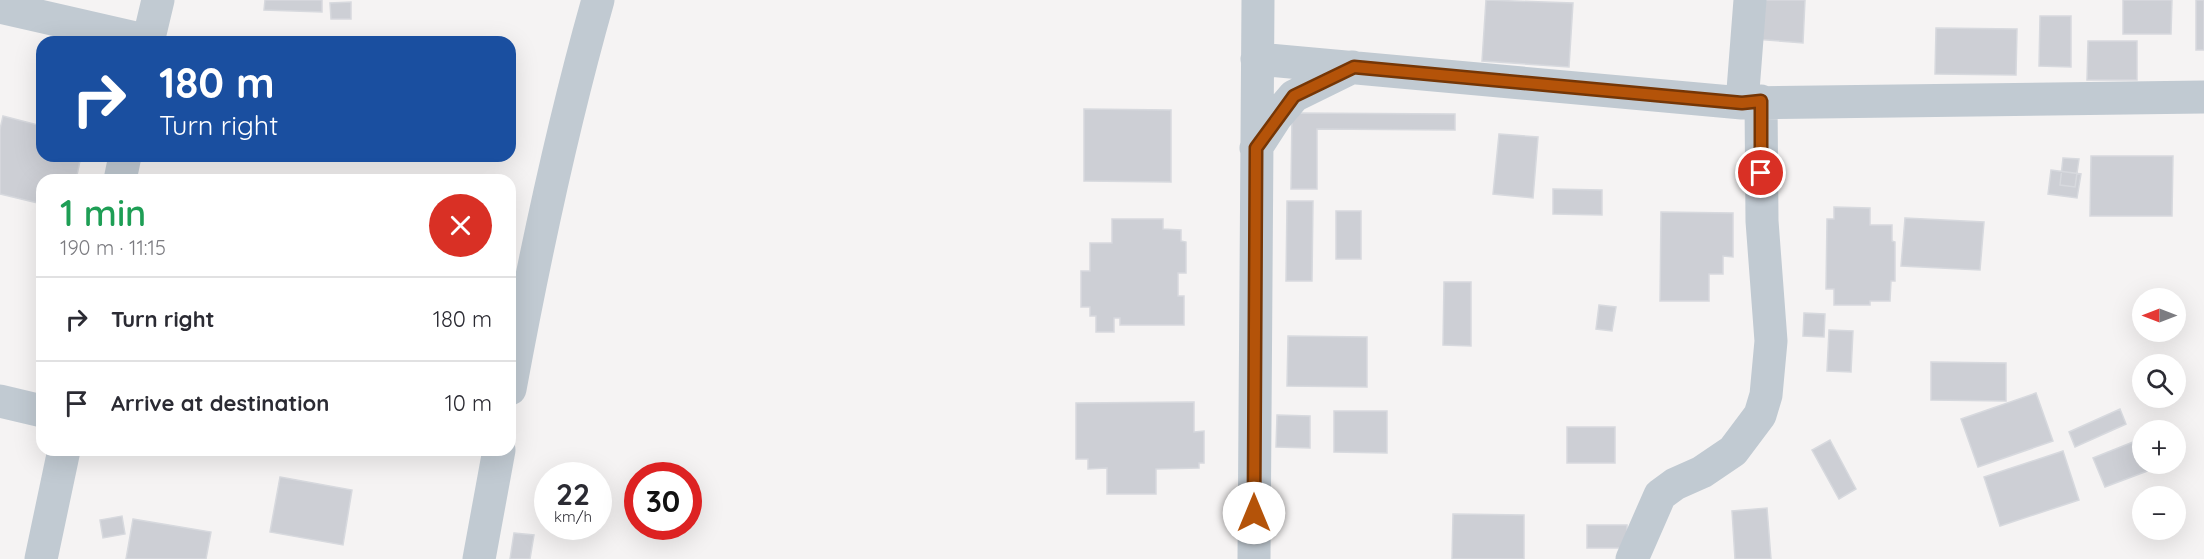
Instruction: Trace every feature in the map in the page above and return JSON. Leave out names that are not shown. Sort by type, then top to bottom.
[{"type":"street","points":[[149,36],[158,0]]},
{"type":"street","points":[[516,358],[585,47],[598,0]]},
{"type":"street","points":[[1254,559],[1258,0]]},
{"type":"street","points":[[1632,559],[1659,495],[1675,484],[1702,472],[1733,451],[1760,415],[1766,395],[1771,342],[1751,102],[1750,0]]},
{"type":"street","points":[[0,7],[126,36]]},
{"type":"street","points":[[1257,59],[1751,102],[2204,97]]},
{"type":"street","points":[[1256,148],[1294,96],[1354,67]]},
{"type":"street","points":[[0,401],[36,410]]},
{"type":"street","points":[[41,559],[63,456]]},
{"type":"street","points":[[479,559],[498,456]]},
{"type":"building","points":[[265,0],[322,0],[322,12],[264,10]]},
{"type":"building","points":[[1486,0],[1573,3],[1569,67],[1482,61]]},
{"type":"building","points":[[1757,0],[1805,0],[1803,43],[1754,39]]},
{"type":"building","points":[[2123,0],[2172,0],[2171,34],[2123,34]]},
{"type":"building","points":[[2196,0],[2204,0],[2204,50],[2196,50]]},
{"type":"building","points":[[351,2],[351,19],[331,19],[330,3]]},
{"type":"building","points":[[2040,16],[2071,16],[2071,67],[2039,66]]},
{"type":"building","points":[[1936,28],[2017,29],[2016,75],[1935,74]]},
{"type":"building","points":[[2088,41],[2137,41],[2137,80],[2087,80]]},
{"type":"building","points":[[1084,109],[1171,110],[1171,182],[1084,181]]},
{"type":"building","points":[[1292,113],[1455,114],[1455,130],[1317,129],[1317,189],[1291,189]]},
{"type":"building","points":[[3,116],[36,124],[36,162],[80,162],[77,174],[36,174],[36,203],[0,194],[0,129]]},
{"type":"building","points":[[1499,134],[1538,137],[1533,198],[1493,194]]},
{"type":"building","points":[[2091,156],[2173,156],[2172,216],[2090,216]]},
{"type":"building","points":[[2063,158],[2079,159],[2075,187],[2060,185]]},
{"type":"building","points":[[2051,170],[2081,174],[2077,198],[2048,194]]},
{"type":"building","points":[[1553,189],[1602,190],[1602,215],[1553,214]]},
{"type":"building","points":[[1287,201],[1313,201],[1312,281],[1286,281]]},
{"type":"building","points":[[1834,207],[1870,208],[1870,225],[1892,225],[1892,241],[1895,242],[1895,281],[1891,281],[1890,301],[1870,301],[1870,305],[1834,305],[1834,289],[1826,289],[1827,219],[1834,219]]},
{"type":"building","points":[[1336,211],[1361,211],[1361,259],[1336,259]]},
{"type":"building","points":[[1661,212],[1733,213],[1733,257],[1723,256],[1723,274],[1709,274],[1709,301],[1660,301]]},
{"type":"building","points":[[1905,218],[1984,222],[1980,270],[1901,266]]},
{"type":"building","points":[[1112,219],[1163,219],[1163,229],[1181,230],[1181,241],[1186,242],[1186,273],[1178,273],[1178,296],[1184,296],[1184,325],[1120,325],[1120,318],[1114,318],[1114,332],[1096,332],[1096,316],[1090,316],[1090,307],[1081,307],[1081,271],[1090,271],[1090,243],[1112,243]]},
{"type":"building","points":[[1444,282],[1471,282],[1471,346],[1443,345]]},
{"type":"building","points":[[1599,305],[1616,307],[1612,331],[1596,329]]},
{"type":"building","points":[[1804,313],[1825,314],[1824,337],[1803,336]]},
{"type":"building","points":[[1829,330],[1853,331],[1851,372],[1827,371]]},
{"type":"building","points":[[1288,336],[1367,337],[1367,387],[1287,386]]},
{"type":"building","points":[[1931,362],[2006,363],[2006,401],[1931,400]]},
{"type":"building","points":[[2036,393],[2053,441],[1978,467],[1961,419]]},
{"type":"building","points":[[1194,402],[1194,432],[1204,431],[1204,463],[1199,463],[1199,468],[1156,469],[1156,494],[1107,494],[1107,468],[1088,469],[1088,459],[1076,459],[1076,403]]},
{"type":"building","points":[[2120,409],[2126,424],[2075,447],[2069,432]]},
{"type":"building","points":[[1334,411],[1387,411],[1387,453],[1334,452]]},
{"type":"building","points":[[1277,415],[1310,416],[1310,448],[1276,447]]},
{"type":"building","points":[[1567,427],[1615,427],[1615,463],[1567,463]]},
{"type":"building","points":[[1830,440],[1856,489],[1839,499],[1812,450]]},
{"type":"building","points":[[2132,442],[2132,474],[2139,474],[2105,487],[2093,458]]},
{"type":"building","points":[[2063,451],[2079,500],[2000,526],[1984,477]]},
{"type":"building","points":[[280,477],[352,490],[343,545],[270,532]]},
{"type":"building","points":[[1767,508],[1771,559],[1735,559],[1732,511]]},
{"type":"building","points":[[1453,514],[1524,515],[1524,559],[1452,559]]},
{"type":"building","points":[[122,516],[125,534],[103,538],[100,520]]},
{"type":"building","points":[[133,519],[211,532],[206,559],[126,559]]},
{"type":"building","points":[[1587,525],[1627,525],[1627,548],[1587,548]]},
{"type":"building","points":[[514,533],[534,535],[530,559],[510,559]]},
{"type":"route","points":[[1254,513],[1256,148],[1276,117],[1294,96],[1354,67],[1742,103],[1761,101],[1761,173]]}]
